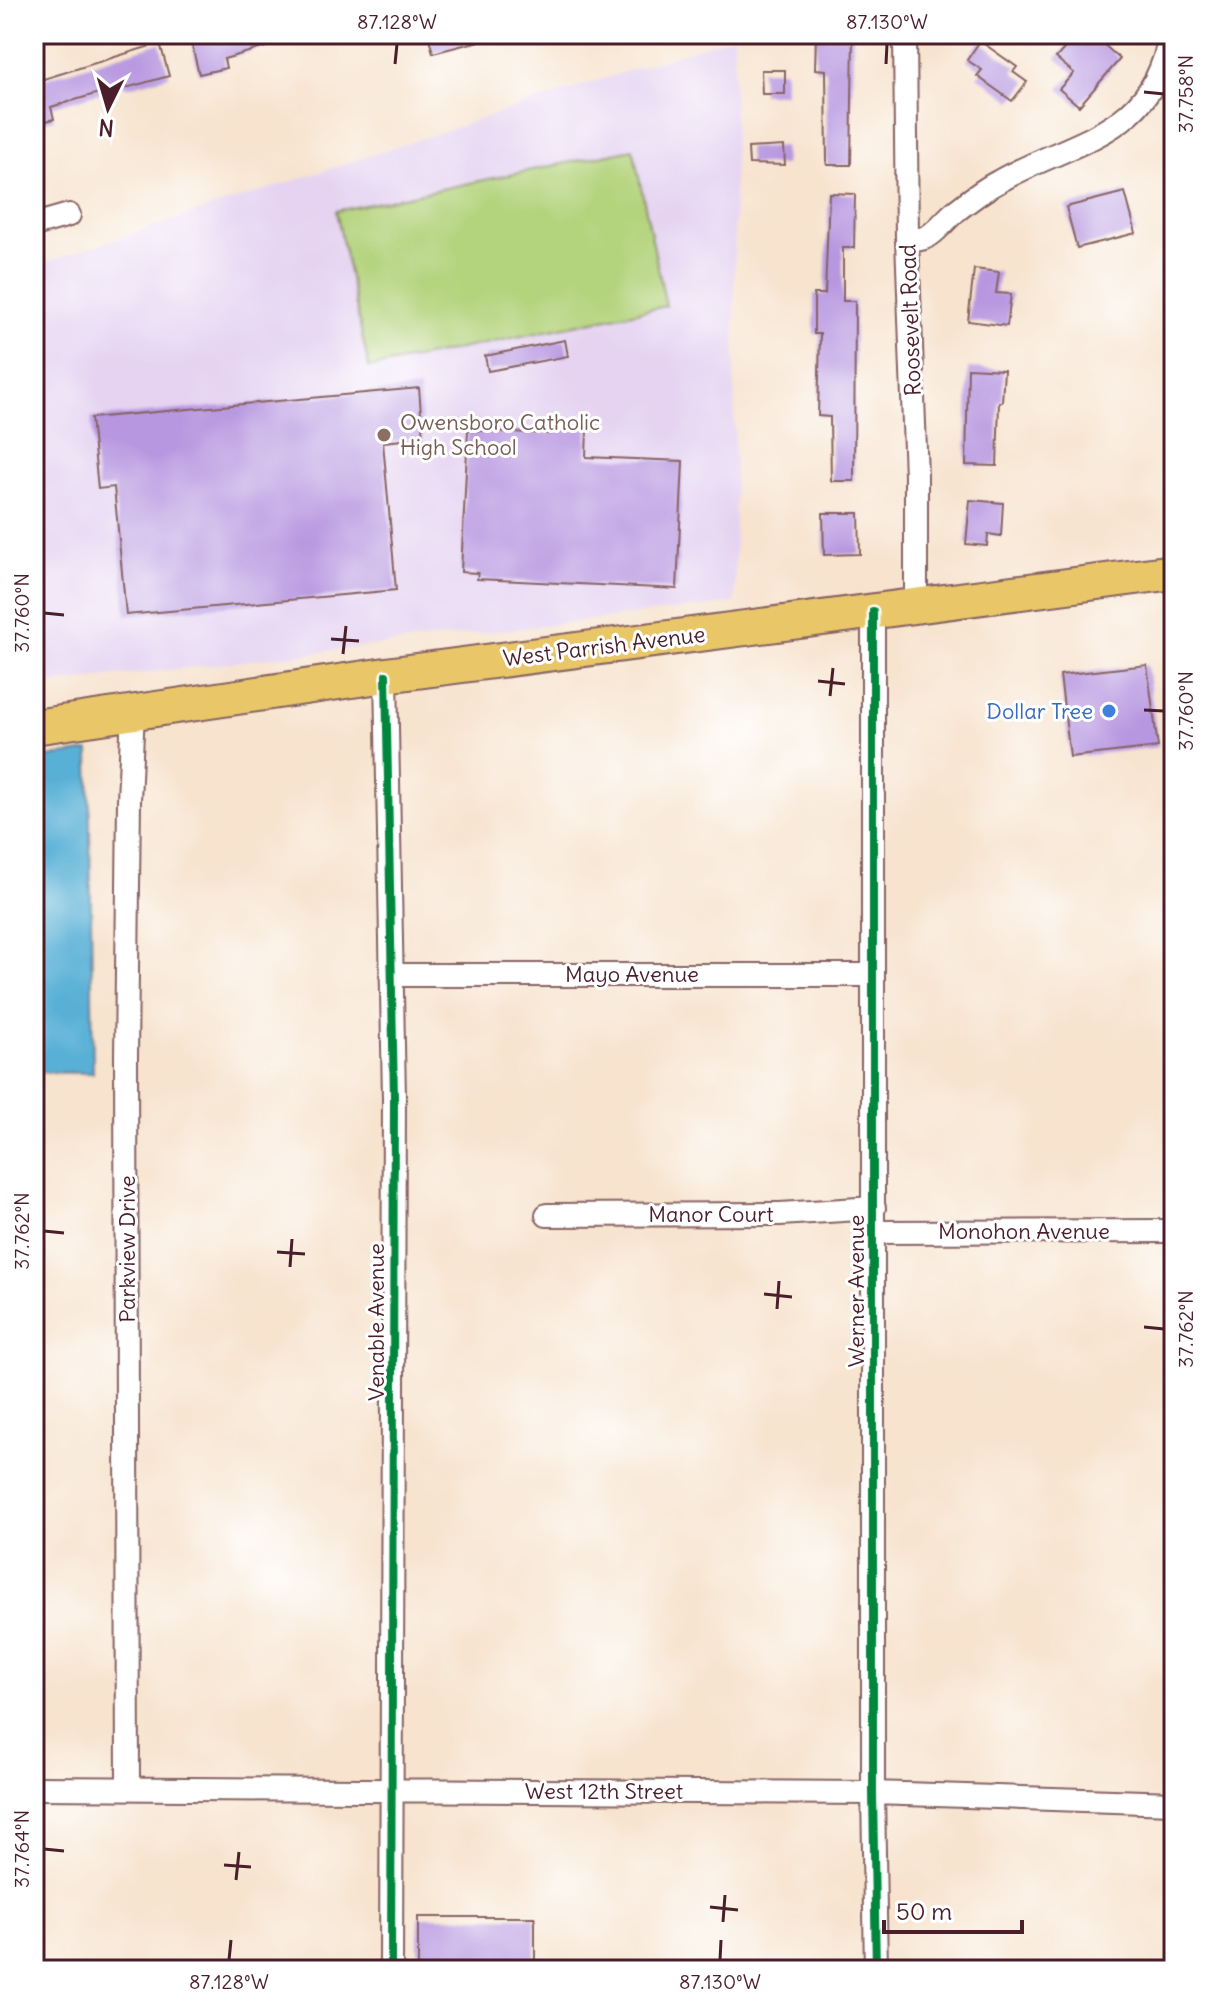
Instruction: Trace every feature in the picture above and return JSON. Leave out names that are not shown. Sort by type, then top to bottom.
[{"type":"main road","name":"West Parrish Avenue","points":[[34,727],[386,675],[1174,572]]},
{"type":"street","name":"Roosevelt Road","points":[[905,34],[907,240],[916,476],[916,605]]},
{"type":"street","points":[[907,240],[919,240],[930,235],[957,210],[998,181],[1093,140],[1113,127],[1132,111],[1148,91],[1160,68],[1170,34]]},
{"type":"street","points":[[34,225],[69,215]]},
{"type":"street","name":"Werner Avenue","points":[[873,611],[873,1793],[876,1970]]},
{"type":"street","name":"Venable Avenue","points":[[386,675],[394,1098],[391,1970]]},
{"type":"street","name":"Parkview Drive","points":[[128,1787],[126,1057],[133,710]]},
{"type":"street","name":"Mayo Avenue","points":[[391,975],[873,975]]},
{"type":"street","name":"Manor Court","points":[[547,1215],[780,1214],[874,1208]]},
{"type":"street","name":"Monohon Avenue","points":[[874,1232],[1174,1231]]},
{"type":"street","name":"West 12th Street","points":[[34,1788],[873,1793],[1174,1803]]},
{"type":"shaded area","name":"Owensboro Catholic High School","points":[[734,36],[735,603],[34,686],[34,266]]},
{"type":"green space","points":[[633,149],[666,306],[369,368],[336,211]]},
{"type":"water","points":[[89,751],[93,1073],[34,1072],[34,759]]},
{"type":"building","points":[[189,34],[297,34],[297,38],[224,59],[226,68],[199,74]]},
{"type":"building","points":[[428,34],[486,34],[487,39],[433,53]]},
{"type":"building","points":[[816,34],[853,34],[851,165],[827,165],[826,70],[815,69]]},
{"type":"building","points":[[1077,34],[1092,34],[1120,59],[1079,106],[1059,89],[1074,73],[1056,58]]},
{"type":"building","points":[[980,41],[1017,67],[1013,72],[1027,82],[1012,101],[977,76],[982,70],[967,60]]},
{"type":"building","points":[[160,43],[169,76],[51,107],[54,119],[34,124],[34,82]]},
{"type":"building","points":[[761,70],[785,70],[785,94],[762,94]]},
{"type":"building","points":[[784,146],[785,165],[749,164],[748,148]]},
{"type":"building","points":[[1125,192],[1136,233],[1077,248],[1066,207]]},
{"type":"building","points":[[829,193],[855,194],[854,248],[843,248],[843,301],[855,301],[854,481],[831,481],[830,417],[818,416],[820,334],[814,334],[814,294],[825,294]]},
{"type":"building","points":[[974,269],[999,272],[996,293],[1011,294],[1007,326],[968,321]]},
{"type":"building","points":[[565,340],[568,356],[488,371],[485,356]]},
{"type":"building","points":[[968,368],[1004,370],[1002,402],[999,402],[997,466],[966,465]]},
{"type":"building","points":[[419,388],[423,438],[383,442],[396,590],[126,615],[114,487],[98,489],[91,418]]},
{"type":"building","points":[[552,428],[587,429],[586,457],[683,461],[677,589],[477,579],[478,573],[461,572],[468,430],[551,434]]},
{"type":"building","points":[[970,500],[1003,503],[1001,536],[988,534],[987,546],[966,544]]},
{"type":"building","points":[[823,513],[859,513],[860,554],[824,555]]},
{"type":"building","name":"Dollar Tree","points":[[1147,665],[1158,747],[1070,757],[1060,675]]},
{"type":"building","points":[[418,1917],[535,1917],[535,1970],[418,1970]]},
{"type":"cycle path","points":[[873,611],[873,1793],[876,1970]]},
{"type":"cycle path","points":[[386,675],[394,1098],[391,1970]]},
{"type":"place","name":"Owensboro Catholic High School","points":[[384,435]]},
{"type":"place","name":"Dollar Tree","points":[[1109,711]]}]
